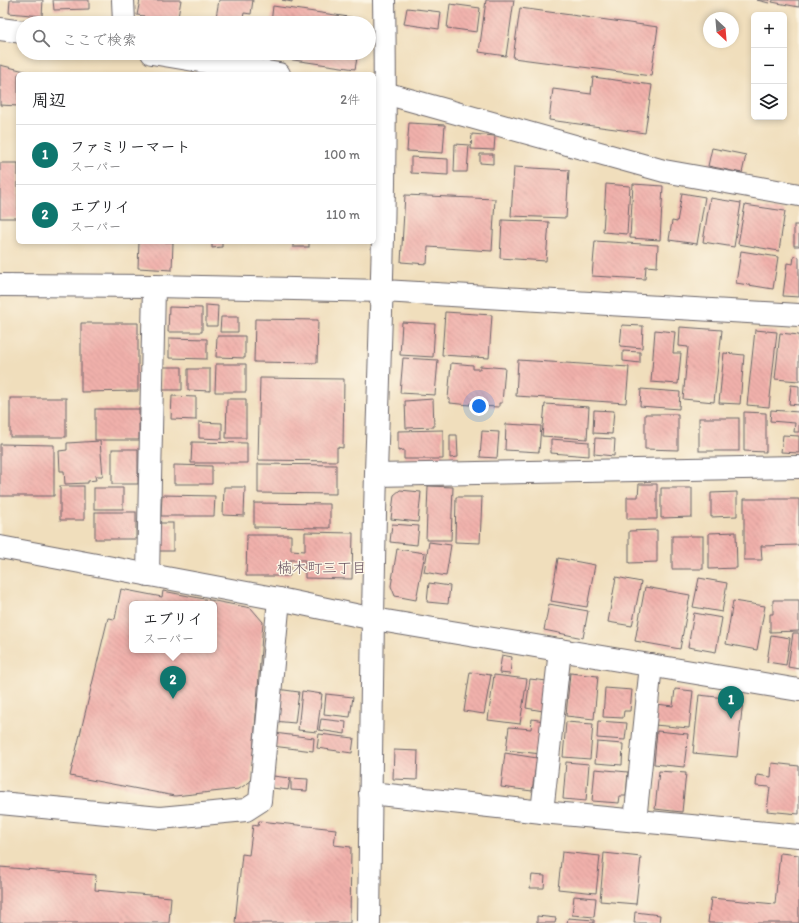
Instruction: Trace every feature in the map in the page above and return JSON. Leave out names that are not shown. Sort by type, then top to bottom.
[{"type":"street","points":[[122,0],[123,16]]},
{"type":"street","points":[[369,923],[376,475],[383,291],[380,91],[384,0]]},
{"type":"street","points":[[0,29],[16,31]]},
{"type":"street","points":[[194,60],[267,72]]},
{"type":"street","points":[[380,91],[664,170],[799,195]]},
{"type":"street","points":[[0,285],[154,286],[383,291],[799,315]]},
{"type":"street","points":[[148,575],[154,286]]},
{"type":"street","points":[[376,475],[799,467]]},
{"type":"street","points":[[0,548],[279,599],[374,619],[799,690]]},
{"type":"street","points":[[0,803],[160,818],[246,810],[260,801],[279,599]]},
{"type":"street","points":[[542,812],[560,650]]},
{"type":"street","points":[[635,821],[651,665]]},
{"type":"street","points":[[370,793],[542,812],[799,836]]},
{"type":"building","points":[[10,0],[43,0],[42,16],[9,13]]},
{"type":"building","points":[[53,0],[89,0],[89,9],[54,10]]},
{"type":"building","points":[[140,0],[181,0],[178,16],[137,15]]},
{"type":"building","points":[[219,0],[253,0],[251,14],[244,13],[243,16],[216,16]]},
{"type":"building","points":[[486,0],[514,0],[506,56],[479,52]]},
{"type":"building","points":[[757,0],[770,0],[769,3]]},
{"type":"building","points":[[773,0],[799,0],[799,7],[772,2]]},
{"type":"building","points":[[450,4],[480,8],[477,32],[447,28]]},
{"type":"building","points":[[273,6],[342,16],[272,16]]},
{"type":"building","points":[[407,8],[441,12],[439,29],[404,24]]},
{"type":"building","points":[[520,8],[658,27],[651,76],[513,58]]},
{"type":"building","points":[[293,60],[357,60],[355,69]]},
{"type":"building","points":[[0,65],[29,72],[16,72],[16,106],[0,105]]},
{"type":"building","points":[[593,77],[652,85],[645,133],[549,120],[553,89],[591,94]]},
{"type":"building","points":[[409,123],[445,125],[443,153],[407,151]]},
{"type":"building","points":[[472,134],[495,136],[494,150],[471,149]]},
{"type":"building","points":[[455,144],[469,145],[467,172],[454,172]]},
{"type":"building","points":[[712,148],[746,155],[742,173],[708,166]]},
{"type":"building","points":[[480,154],[493,154],[493,164],[480,163]]},
{"type":"building","points":[[411,157],[448,159],[448,175],[411,173]]},
{"type":"building","points":[[0,163],[16,163],[16,218],[0,218]]},
{"type":"building","points":[[514,167],[569,170],[566,218],[511,216]]},
{"type":"building","points":[[606,184],[630,186],[627,234],[603,232]]},
{"type":"building","points":[[633,184],[663,186],[660,240],[630,238]]},
{"type":"building","points":[[682,193],[705,197],[697,244],[669,240],[672,221],[677,222]]},
{"type":"building","points":[[405,195],[495,199],[492,251],[428,247],[427,264],[401,262]]},
{"type":"building","points":[[710,198],[741,203],[734,247],[703,242]]},
{"type":"building","points":[[745,205],[785,211],[779,251],[738,244]]},
{"type":"building","points":[[502,220],[549,222],[546,261],[500,258]]},
{"type":"building","points":[[794,225],[799,225],[799,246],[794,246]]},
{"type":"building","points":[[595,241],[658,245],[657,267],[646,266],[645,279],[592,276]]},
{"type":"building","points":[[139,244],[173,244],[172,270],[138,268]]},
{"type":"building","points":[[212,244],[222,244],[222,247],[212,248]]},
{"type":"building","points":[[293,244],[309,244],[309,247],[293,247]]},
{"type":"building","points":[[741,251],[778,257],[773,289],[736,283]]},
{"type":"building","points":[[794,256],[799,257],[799,297],[783,296],[787,263],[793,264]]},
{"type":"building","points":[[206,305],[218,306],[217,326],[206,326]]},
{"type":"building","points":[[169,307],[202,308],[202,332],[168,332]]},
{"type":"building","points":[[445,312],[492,315],[489,358],[442,355]]},
{"type":"building","points":[[221,317],[238,317],[238,332],[220,332]]},
{"type":"building","points":[[255,319],[318,320],[317,363],[254,362]]},
{"type":"building","points":[[402,322],[435,324],[433,357],[400,355]]},
{"type":"building","points":[[81,323],[138,323],[138,391],[81,392]]},
{"type":"building","points":[[622,325],[643,326],[642,348],[620,346]]},
{"type":"building","points":[[680,327],[722,330],[714,402],[683,399],[688,347],[679,346]]},
{"type":"building","points":[[655,330],[675,332],[673,353],[681,353],[678,384],[651,382]]},
{"type":"building","points":[[755,330],[777,332],[769,407],[747,405]]},
{"type":"building","points":[[780,333],[799,335],[799,381],[775,379]]},
{"type":"building","points":[[217,336],[245,336],[245,358],[216,357]]},
{"type":"building","points":[[169,338],[207,339],[207,359],[169,358]]},
{"type":"building","points":[[623,351],[640,352],[640,363],[623,361]]},
{"type":"building","points":[[724,353],[744,355],[740,404],[719,403]]},
{"type":"building","points":[[403,358],[438,360],[435,395],[400,393]]},
{"type":"building","points":[[518,360],[629,367],[626,403],[516,396]]},
{"type":"building","points":[[451,363],[473,365],[473,369],[480,369],[480,366],[505,368],[502,403],[499,403],[499,407],[478,406],[478,403],[470,403],[470,405],[450,403],[450,399],[448,399]]},
{"type":"building","points":[[216,364],[246,364],[246,392],[215,392]]},
{"type":"building","points":[[163,367],[182,367],[182,390],[162,390]]},
{"type":"building","points":[[188,369],[210,369],[210,391],[188,390]]},
{"type":"building","points":[[260,378],[344,379],[343,448],[337,447],[337,461],[258,460]]},
{"type":"building","points":[[791,385],[799,386],[799,405],[789,404]]},
{"type":"building","points":[[641,389],[680,392],[679,409],[640,406]]},
{"type":"building","points":[[172,396],[196,397],[196,420],[171,419]]},
{"type":"building","points":[[10,398],[66,398],[66,437],[10,437]]},
{"type":"building","points":[[227,399],[246,399],[246,438],[226,438]]},
{"type":"building","points":[[433,399],[434,427],[406,428],[405,401]]},
{"type":"building","points":[[545,404],[589,407],[587,439],[542,436]]},
{"type":"building","points":[[95,409],[139,409],[139,440],[95,440]]},
{"type":"building","points":[[594,410],[614,411],[612,434],[593,433]]},
{"type":"building","points":[[771,410],[799,412],[799,432],[794,432],[795,423],[770,421]]},
{"type":"building","points":[[744,412],[766,413],[766,452],[744,451]]},
{"type":"building","points":[[645,414],[678,414],[678,450],[645,449]]},
{"type":"building","points":[[699,418],[739,418],[739,451],[699,451]]},
{"type":"building","points":[[199,422],[222,423],[222,439],[199,438]]},
{"type":"building","points":[[506,424],[541,426],[539,452],[505,450]]},
{"type":"building","points":[[443,430],[443,459],[404,459],[404,450],[398,451],[398,431]]},
{"type":"building","points":[[482,431],[499,432],[497,458],[480,457]]},
{"type":"building","points":[[450,435],[457,435],[458,457],[450,458]]},
{"type":"building","points":[[783,435],[799,436],[799,453],[781,452]]},
{"type":"building","points":[[595,438],[615,439],[614,456],[594,454]]},
{"type":"building","points":[[551,439],[589,442],[589,456],[551,453]]},
{"type":"building","points":[[100,441],[103,476],[95,476],[96,480],[88,481],[88,483],[65,484],[64,471],[60,471],[59,451],[67,450],[67,443]]},
{"type":"building","points":[[192,442],[247,443],[247,463],[191,463]]},
{"type":"building","points":[[0,444],[54,445],[54,496],[0,496]]},
{"type":"building","points":[[112,449],[138,449],[138,484],[112,484]]},
{"type":"building","points":[[258,464],[336,465],[336,494],[258,493]]},
{"type":"building","points":[[174,465],[212,466],[212,484],[174,484]]},
{"type":"building","points":[[639,484],[657,484],[657,519],[627,519],[627,497],[638,497]]},
{"type":"building","points":[[60,486],[84,486],[84,520],[60,520]]},
{"type":"building","points":[[428,486],[453,487],[451,540],[426,540]]},
{"type":"building","points":[[224,487],[245,487],[244,516],[223,515]]},
{"type":"building","points":[[94,488],[123,488],[123,509],[94,509]]},
{"type":"building","points":[[661,488],[692,488],[692,517],[661,518]]},
{"type":"building","points":[[400,490],[421,492],[418,522],[391,519],[394,495]]},
{"type":"building","points":[[737,492],[737,516],[711,517],[711,493]]},
{"type":"building","points":[[162,495],[215,496],[214,516],[161,516]]},
{"type":"building","points":[[456,497],[482,497],[480,543],[455,542]]},
{"type":"building","points":[[744,499],[799,499],[799,545],[761,546],[762,560],[744,560]]},
{"type":"building","points":[[254,503],[330,504],[330,528],[254,527]]},
{"type":"building","points":[[95,512],[136,512],[136,539],[95,539]]},
{"type":"building","points":[[157,523],[173,523],[173,551],[157,551]]},
{"type":"building","points":[[392,524],[419,526],[417,545],[390,542]]},
{"type":"building","points":[[657,530],[657,562],[629,563],[629,531]]},
{"type":"building","points":[[305,532],[353,533],[352,579],[305,578],[305,560],[290,560],[290,576],[246,576],[247,535],[291,535],[291,550],[305,551]]},
{"type":"building","points":[[736,532],[737,568],[709,569],[709,533]]},
{"type":"building","points":[[672,536],[703,536],[703,569],[672,569]]},
{"type":"building","points":[[429,542],[451,545],[446,576],[424,572]]},
{"type":"building","points":[[397,549],[425,553],[416,600],[395,596],[391,586]]},
{"type":"building","points":[[558,558],[595,565],[587,607],[551,601]]},
{"type":"building","points":[[616,577],[641,582],[632,626],[608,622]]},
{"type":"building","points":[[699,578],[727,583],[722,612],[693,607]]},
{"type":"building","points":[[429,583],[450,586],[448,604],[427,602]]},
{"type":"building","points":[[645,587],[690,595],[680,649],[635,641]]},
{"type":"building","points":[[121,589],[162,597],[163,591],[215,601],[129,601],[129,653],[217,653],[217,601],[251,608],[263,622],[251,781],[239,789],[175,796],[70,776],[108,618],[115,619]]},
{"type":"building","points":[[773,600],[799,600],[799,631],[770,632],[770,614],[773,614]]},
{"type":"building","points":[[733,601],[765,606],[757,650],[726,644]]},
{"type":"building","points":[[549,604],[588,611],[583,638],[544,630]]},
{"type":"building","points":[[694,613],[722,618],[716,652],[688,647]]},
{"type":"building","points":[[793,633],[799,633],[799,669],[788,667]]},
{"type":"building","points":[[771,635],[790,638],[786,665],[767,662]]},
{"type":"building","points":[[502,655],[512,657],[510,674],[499,673]]},
{"type":"building","points":[[470,672],[491,675],[484,714],[464,711]]},
{"type":"building","points":[[570,673],[598,676],[594,719],[566,716]]},
{"type":"building","points":[[494,675],[527,679],[520,724],[488,720]]},
{"type":"building","points":[[530,679],[547,681],[543,711],[526,708]]},
{"type":"building","points":[[605,688],[632,690],[630,711],[624,711],[623,718],[603,717]]},
{"type":"building","points":[[277,689],[299,692],[295,723],[273,721]]},
{"type":"building","points":[[675,689],[693,691],[689,728],[654,725],[656,704],[673,706]]},
{"type":"building","points":[[302,691],[322,694],[317,732],[298,730]]},
{"type":"building","points":[[326,694],[353,697],[350,717],[324,714]]},
{"type":"building","points":[[699,695],[743,700],[737,757],[693,753]]},
{"type":"building","points":[[321,719],[346,722],[345,734],[319,730]]},
{"type":"building","points":[[532,719],[544,721],[541,754],[506,750],[509,727],[531,729]]},
{"type":"building","points":[[598,721],[627,723],[625,740],[597,738]]},
{"type":"building","points":[[566,722],[593,724],[590,759],[563,757]]},
{"type":"building","points":[[657,731],[688,734],[684,767],[654,764]]},
{"type":"building","points":[[274,733],[314,738],[313,751],[272,746]]},
{"type":"building","points":[[319,734],[354,738],[352,753],[317,748]]},
{"type":"building","points":[[597,742],[623,744],[622,765],[595,763]]},
{"type":"building","points":[[394,750],[418,751],[417,780],[393,779]]},
{"type":"building","points":[[505,753],[537,758],[532,791],[501,787]]},
{"type":"building","points":[[566,762],[589,764],[586,801],[563,799]]},
{"type":"building","points":[[772,763],[799,766],[799,814],[767,811],[770,787],[756,786],[757,775],[771,777]]},
{"type":"building","points":[[595,769],[628,772],[626,796],[620,796],[619,803],[592,801]]},
{"type":"building","points":[[659,771],[686,773],[682,812],[655,809]]},
{"type":"building","points":[[273,776],[290,778],[288,790],[272,788]]},
{"type":"building","points":[[291,778],[308,779],[307,791],[291,790]]},
{"type":"building","points":[[259,821],[336,829],[334,845],[351,847],[350,923],[235,923],[242,854],[249,855],[253,825],[258,826]]},
{"type":"building","points":[[562,852],[600,856],[596,893],[558,889]]},
{"type":"building","points":[[604,853],[641,857],[636,904],[600,901]]},
{"type":"building","points":[[780,853],[799,855],[799,923],[708,923],[711,898],[775,904]]},
{"type":"building","points":[[0,867],[96,875],[95,890],[171,897],[169,923],[0,923]]},
{"type":"building","points":[[532,875],[545,876],[544,888],[530,888]]},
{"type":"building","points":[[574,896],[596,898],[594,917],[572,915]]},
{"type":"building","points":[[635,912],[660,915],[659,923],[634,923]]},
{"type":"building","points":[[537,916],[556,918],[555,923],[537,923]]},
{"type":"building","points":[[568,918],[594,920],[594,923],[567,923]]},
{"type":"place","name":"エブリイ","points":[[173,699]]},
{"type":"place","name":"ファミリーマート","points":[[731,719]]},
{"type":"district","name":"楠木町三丁目","points":[[322,568]]}]
